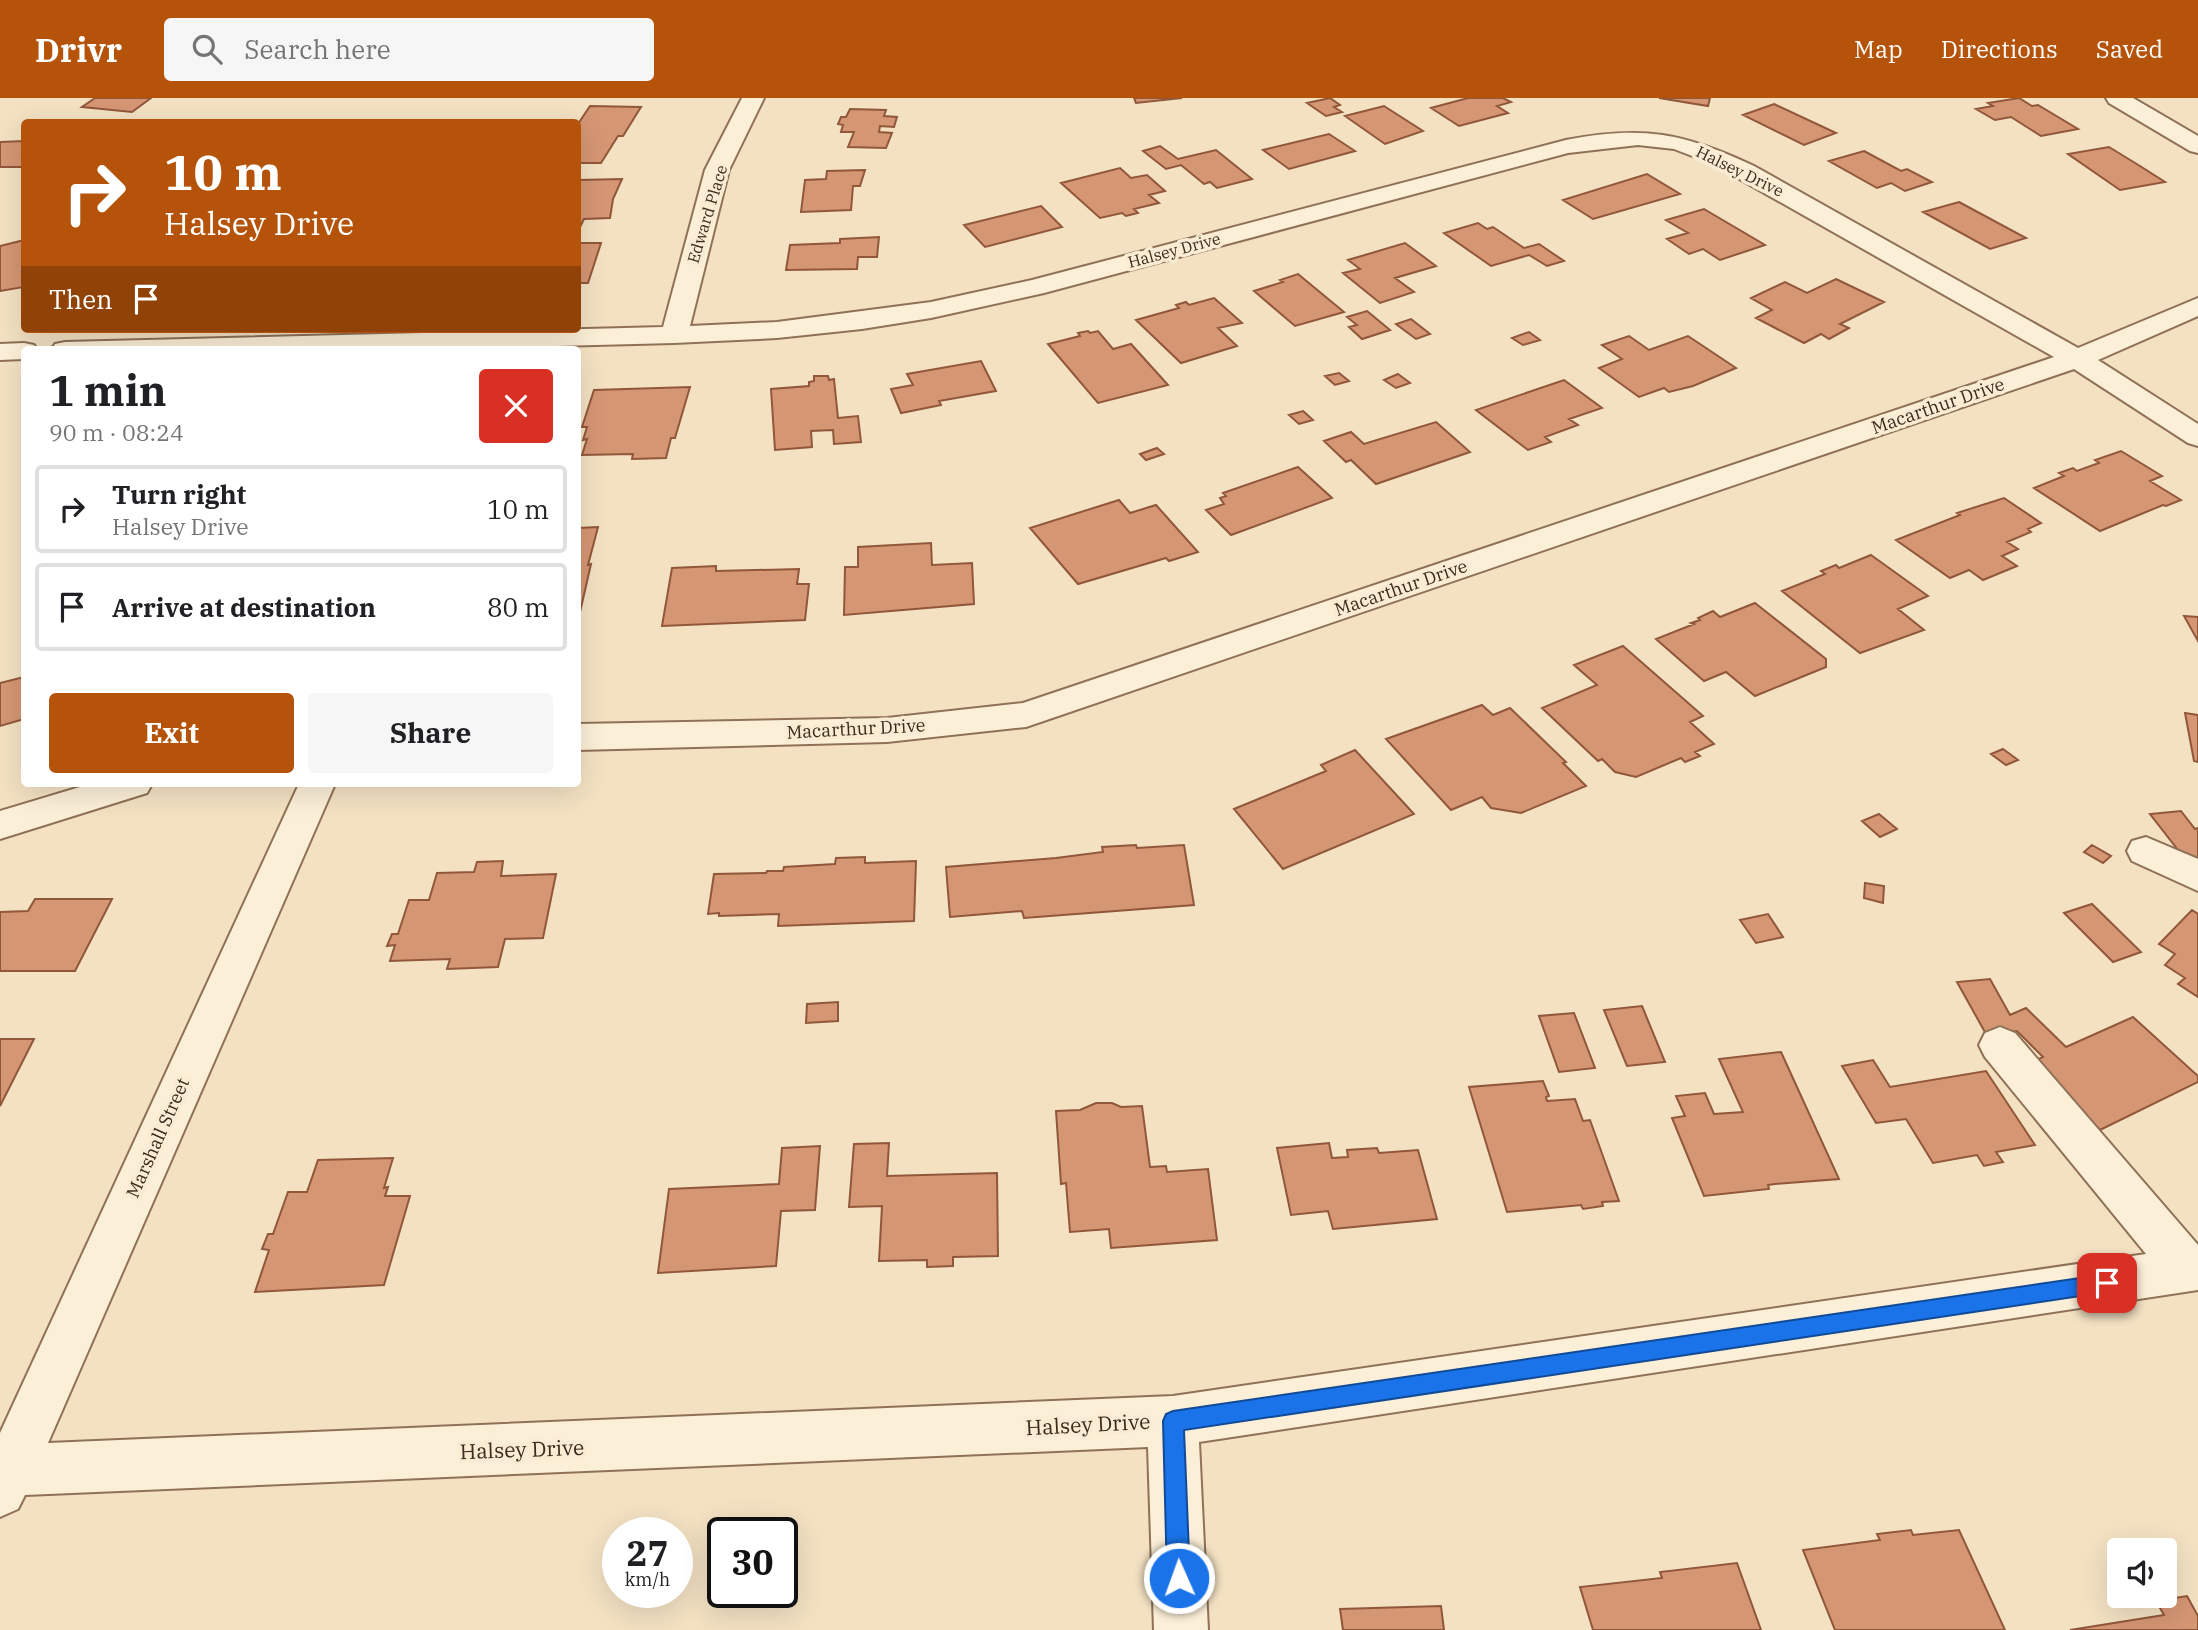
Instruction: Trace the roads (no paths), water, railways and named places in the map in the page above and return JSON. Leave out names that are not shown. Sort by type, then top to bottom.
[{"type":"street","name":"Edward Place","points":[[674,335],[717,170],[753,98]]},
{"type":"street","points":[[2117,98],[2198,146]]},
{"type":"street","name":"Halsey Drive","points":[[368,346],[520,344],[777,330],[931,310],[1035,286],[1566,147],[1607,138],[1644,138],[1668,140],[1712,154],[1746,171],[2077,359],[2198,437]]},
{"type":"street","name":"Macarthur Drive","points":[[581,737],[887,730],[1026,715],[2077,359],[2198,306]]},
{"type":"street","points":[[0,352],[21,351]]},
{"type":"street","points":[[0,825],[124,787]]},
{"type":"street","name":"Marshall Street","points":[[5,1481],[316,787]]},
{"type":"street","points":[[2146,851],[2198,876]]},
{"type":"street","points":[[2000,1045],[2194,1269]]},
{"type":"street","name":"Halsey Drive","points":[[5,1481],[1173,1421],[2194,1269]]},
{"type":"street","points":[[1173,1421],[1181,1630]]}]
